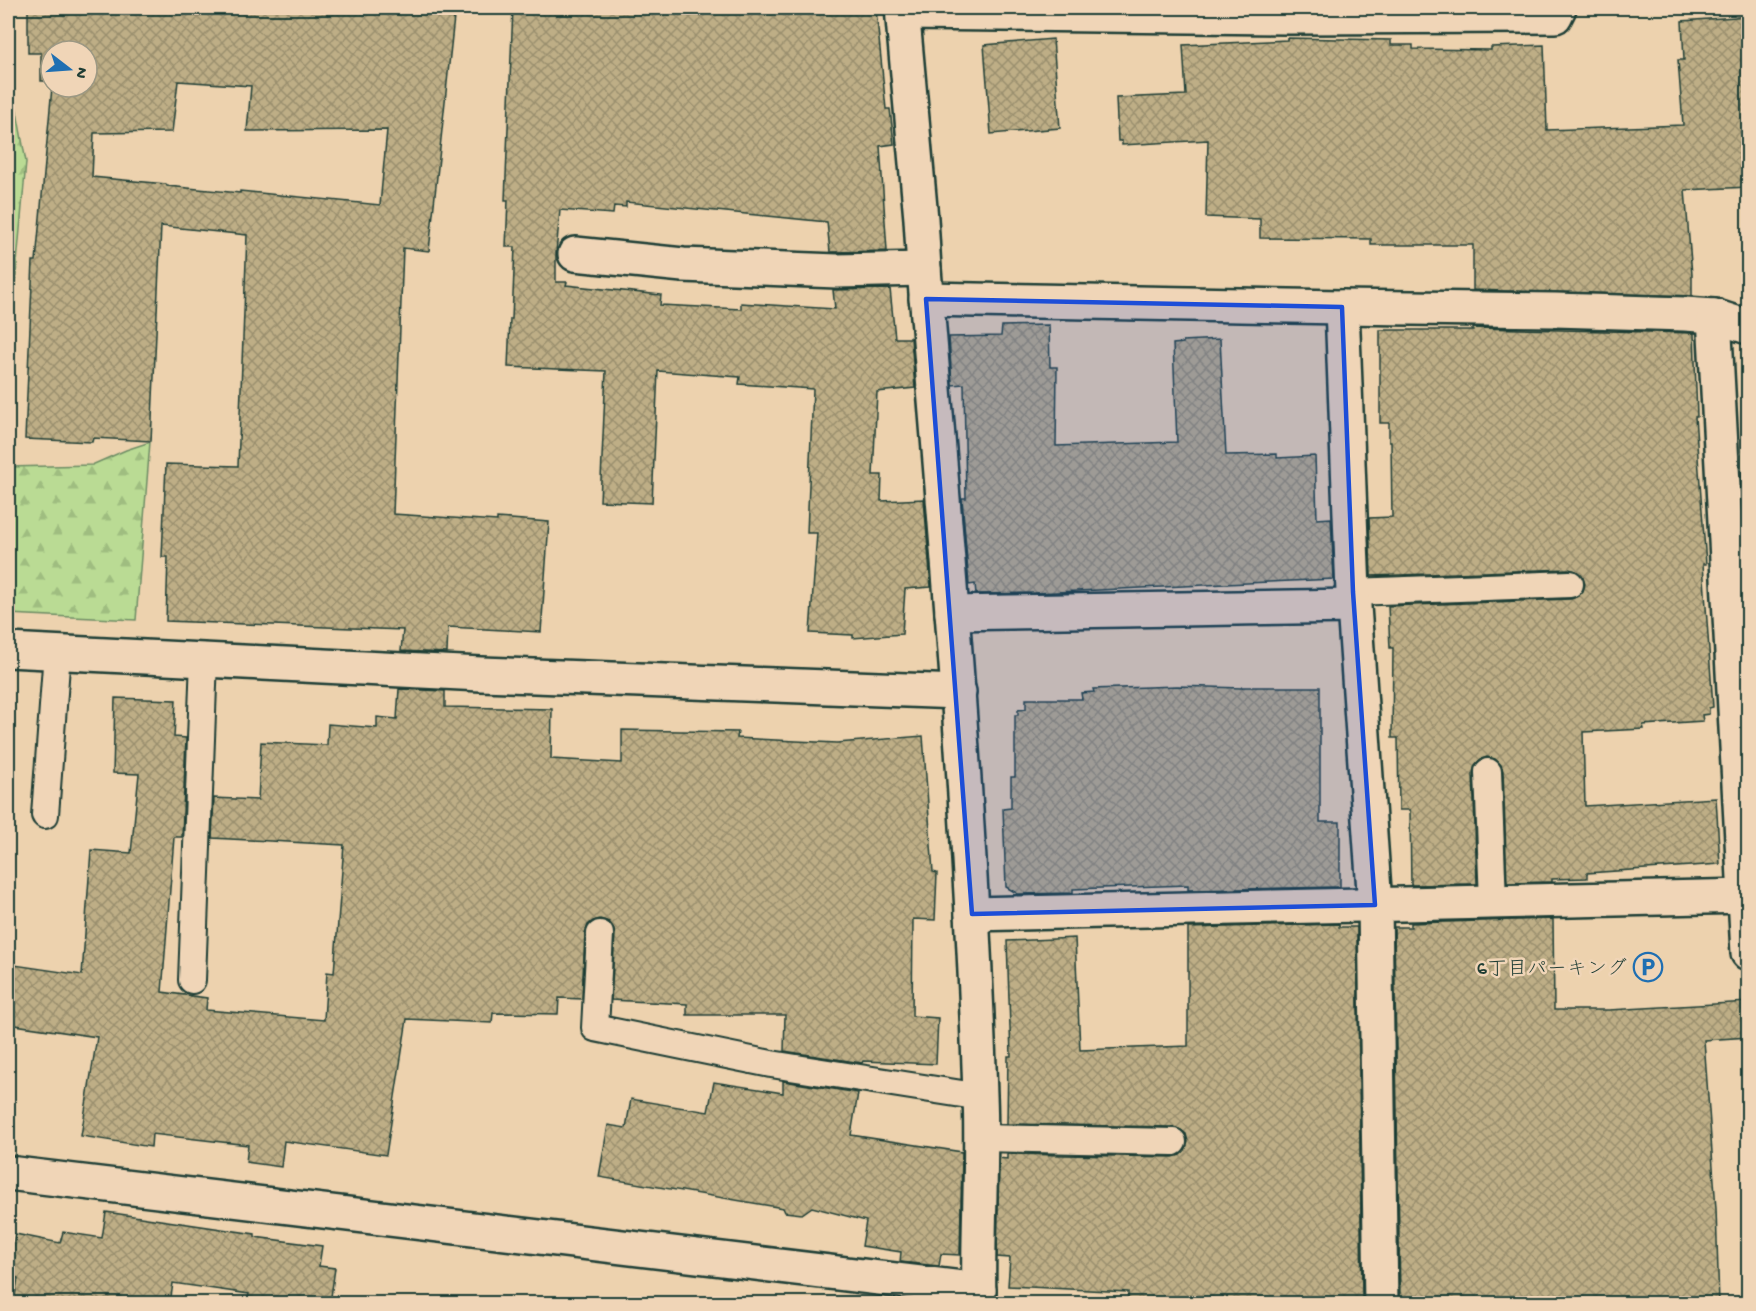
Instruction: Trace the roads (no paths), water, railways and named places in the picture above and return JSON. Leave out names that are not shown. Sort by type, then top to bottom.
[{"type":"street","points":[[8,1173],[979,1297],[981,1097],[972,914],[952,613],[902,10],[1555,16],[1559,8]]},
{"type":"street","points":[[575,254],[683,265],[837,271],[925,284],[1342,307],[1555,310],[1714,316],[1749,327]]},
{"type":"street","points":[[1342,307],[1353,599],[1375,904],[1381,1304]]},
{"type":"street","points":[[1714,316],[1749,953]]},
{"type":"street","points":[[952,613],[1353,599]]},
{"type":"street","points":[[8,650],[481,674],[958,692]]},
{"type":"street","points":[[972,914],[1747,896]]},
{"type":"lane","points":[[1353,599],[1570,584]]},
{"type":"lane","points":[[45,815],[57,652]]},
{"type":"lane","points":[[192,980],[204,659]]},
{"type":"lane","points":[[1488,772],[1493,902]]},
{"type":"lane","points":[[600,934],[595,1028],[771,1064],[981,1097]]},
{"type":"lane","points":[[981,1138],[1173,1142]]},
{"type":"place","name":"6丁目パーキング","points":[[1648,967]]}]
